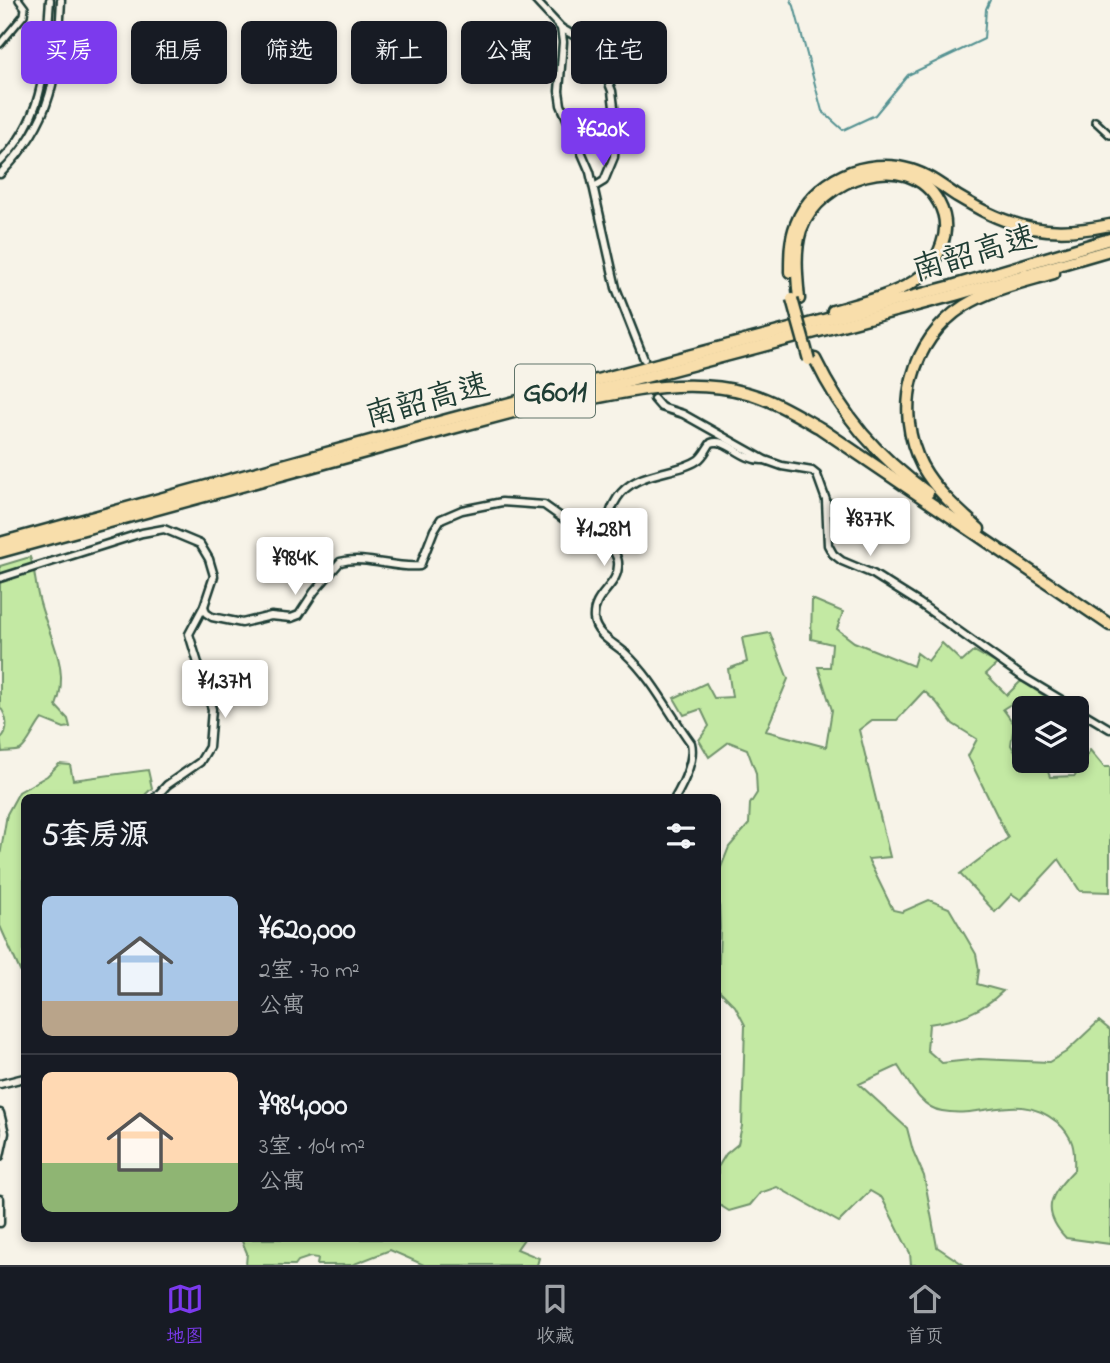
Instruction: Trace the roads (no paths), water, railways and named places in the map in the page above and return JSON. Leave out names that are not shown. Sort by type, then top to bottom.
[{"type":"highway","points":[[908,487],[877,461],[845,424],[825,394],[795,299],[790,247],[804,208],[818,192],[853,170],[894,165],[933,179],[986,212],[1012,223],[1044,230],[1078,231],[1107,226]]},
{"type":"highway","points":[[677,359],[729,341],[868,301],[897,291],[916,280],[930,267],[944,240],[946,225],[937,199],[913,179],[896,174],[876,173],[854,178],[836,187],[814,208],[801,231],[795,299]]},
{"type":"highway","name":"南韶高速","points":[[0,543],[952,286],[1110,239]]},
{"type":"highway","name":"南韶高速","points":[[0,552],[954,295],[1110,250]]},
{"type":"highway","points":[[985,534],[934,485],[916,452],[908,418],[912,379],[918,359],[929,338],[965,305],[998,291],[1110,256]]},
{"type":"highway","points":[[812,359],[839,405],[871,445],[913,481],[985,534],[1110,618]]},
{"type":"highway","points":[[453,428],[648,388],[709,386],[747,393],[769,401],[820,428],[1110,625]]},
{"type":"street","points":[[0,44],[24,15],[25,8],[19,0]]},
{"type":"street","points":[[0,162],[26,128],[38,102],[50,0]]},
{"type":"street","points":[[0,174],[30,139],[48,104],[57,55],[61,0]]},
{"type":"street","points":[[536,0],[561,28],[592,46],[612,91],[616,123],[614,157],[604,181],[594,187]]},
{"type":"street","points":[[561,28],[561,105],[583,153],[594,187],[616,288],[644,359]]},
{"type":"street","points":[[1096,121],[1110,135]]},
{"type":"street","points":[[654,399],[661,407],[684,414],[765,460],[812,471],[817,475],[826,500],[828,545],[833,554],[842,561],[873,574],[919,603],[1023,677],[1110,729]]},
{"type":"street","points":[[677,794],[691,761],[691,743],[640,668],[598,630],[594,621],[595,603],[616,576],[618,566],[609,542],[608,520],[613,505],[622,492],[649,476],[700,459],[711,443],[722,442],[745,458],[765,460]]},
{"type":"street","points":[[204,606],[206,613],[212,617],[242,623],[271,616],[291,618],[299,615],[314,592],[340,562],[348,559],[420,566],[441,519],[462,510],[494,503],[544,505],[599,541],[609,542]]},
{"type":"street","points":[[0,578],[164,528],[200,544],[209,559],[214,576],[204,606],[189,635],[212,709],[209,747],[200,762],[159,794]]},
{"type":"street","points":[[0,1083],[21,1079]]},
{"type":"street","points":[[0,1113],[5,1133],[0,1156]]},
{"type":"street","points":[[0,1199],[0,1223]]},
{"type":"waterway","points":[[791,0],[822,111],[843,130],[875,115],[908,75],[984,39],[986,9],[990,0]]}]
